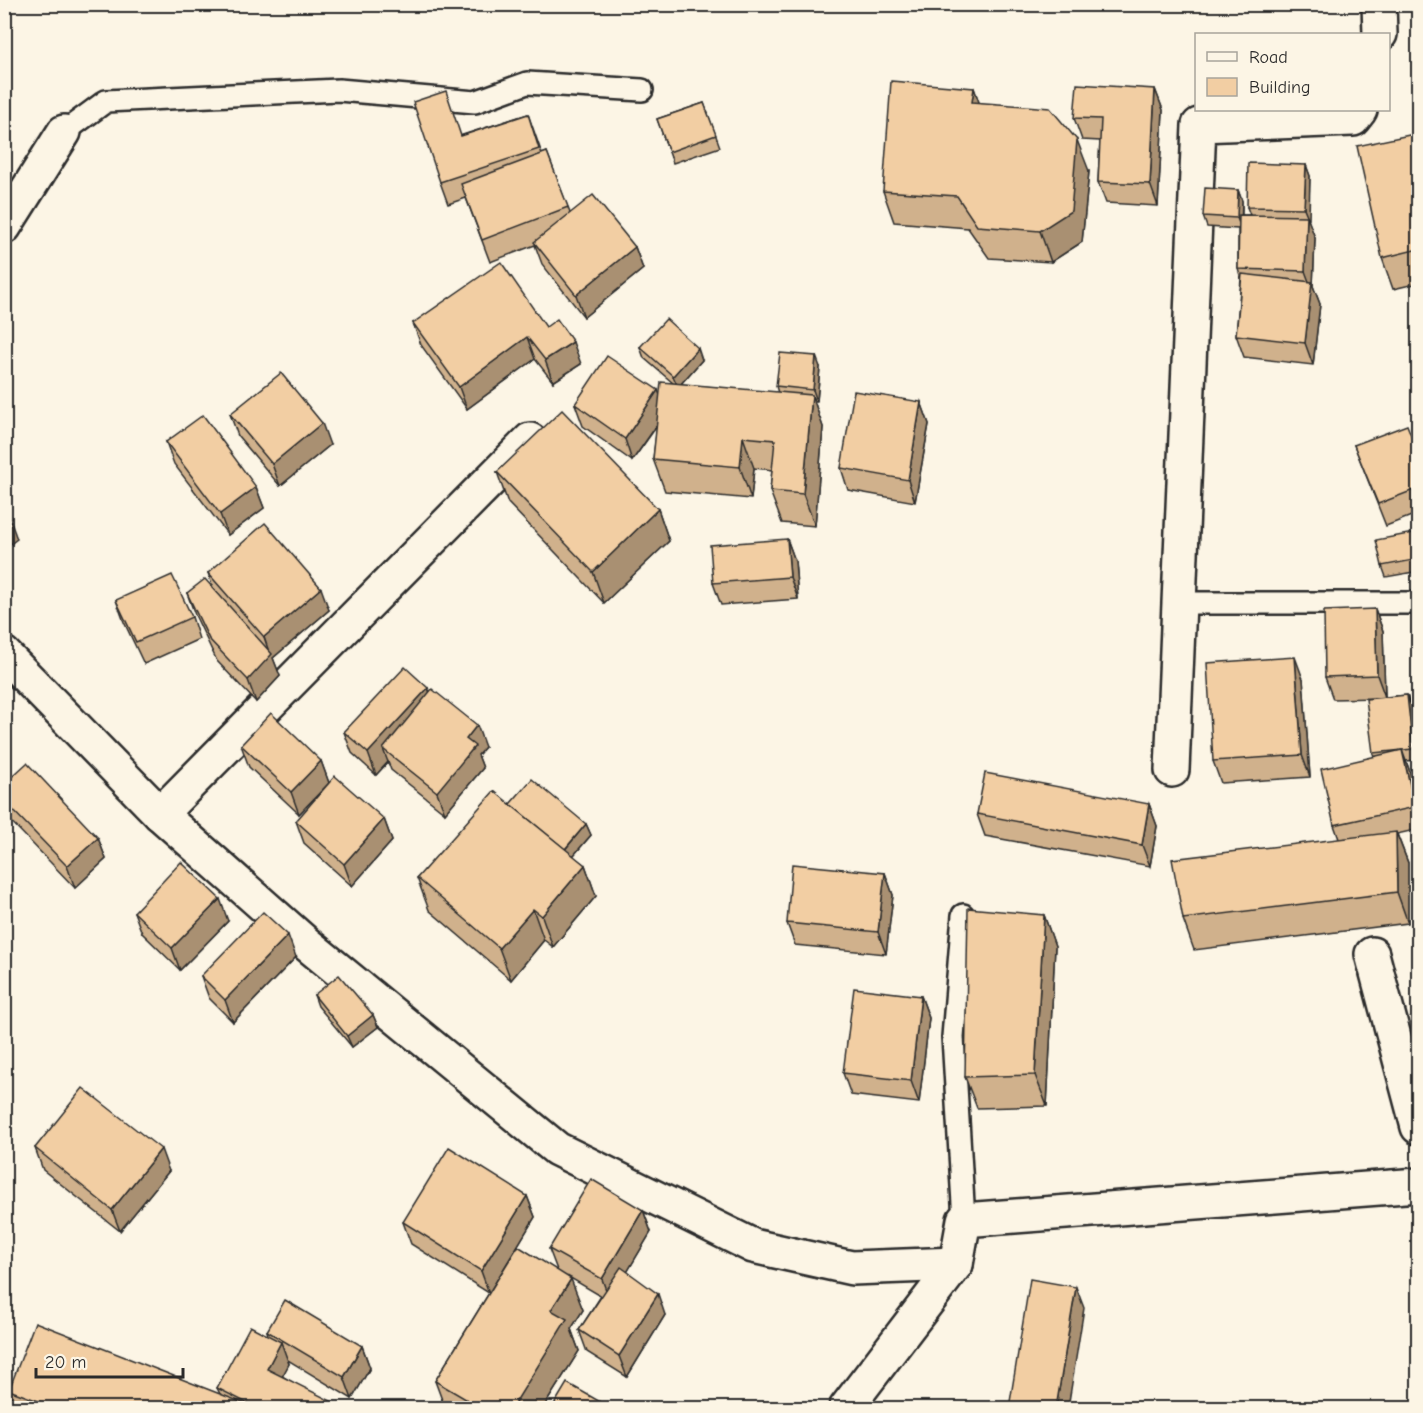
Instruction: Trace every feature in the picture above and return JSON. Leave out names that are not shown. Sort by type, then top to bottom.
[{"type":"street","points":[[1379,4],[1380,33]]},
{"type":"street","points":[[1172,770],[1198,125],[1353,119],[1359,111]]},
{"type":"street","points":[[4,227],[64,132]]},
{"type":"street","points":[[160,814],[530,440]]},
{"type":"street","points":[[4,654],[160,814],[308,945],[557,1149],[753,1246],[852,1268],[956,1264]]},
{"type":"street","points":[[1372,954],[1419,1127]]},
{"type":"street","points":[[846,1408],[956,1264],[964,1220],[1419,1185]]},
{"type":"lane","points":[[64,132],[106,101],[339,90],[475,102],[527,83],[642,90]]},
{"type":"lane","points":[[1179,603],[1419,603]]},
{"type":"lane","points":[[963,915],[953,1037],[964,1220]]},
{"type":"building","points":[[891,81],[974,88],[972,102],[1050,108],[1077,140],[1071,211],[1040,231],[977,226],[957,196],[883,191]]},
{"type":"building","points":[[1077,84],[1155,89],[1150,184],[1098,182],[1101,119],[1074,118]]},
{"type":"building","points":[[446,91],[461,136],[528,114],[539,149],[440,182],[413,102]]},
{"type":"building","points":[[704,103],[716,135],[669,152],[657,119]]},
{"type":"building","points":[[1419,133],[1419,249],[1382,258],[1357,146]]},
{"type":"building","points":[[547,152],[568,207],[482,240],[461,184]]},
{"type":"building","points":[[1248,163],[1306,165],[1304,208],[1247,207]]},
{"type":"building","points":[[1205,188],[1238,190],[1237,218],[1203,216]]},
{"type":"building","points":[[593,195],[635,247],[576,295],[534,242]]},
{"type":"building","points":[[1239,215],[1307,216],[1305,271],[1238,269]]},
{"type":"building","points":[[501,262],[546,327],[557,319],[573,342],[545,360],[527,337],[459,387],[413,323]]},
{"type":"building","points":[[1242,274],[1312,282],[1305,343],[1236,335]]},
{"type":"building","points":[[666,319],[698,348],[673,376],[640,347]]},
{"type":"building","points":[[780,353],[816,356],[813,390],[776,386]]},
{"type":"building","points":[[607,356],[658,390],[625,439],[575,404]]},
{"type":"building","points":[[281,373],[322,423],[272,464],[230,414]]},
{"type":"building","points":[[661,382],[812,395],[803,494],[770,491],[775,440],[743,437],[740,467],[653,459]]},
{"type":"building","points":[[854,391],[921,402],[908,480],[841,468]]},
{"type":"building","points":[[562,410],[658,509],[593,572],[497,472]]},
{"type":"building","points":[[203,415],[256,487],[220,514],[166,442]]},
{"type":"building","points":[[1407,425],[1419,455],[1419,488],[1378,504],[1354,445]]},
{"type":"building","points":[[265,523],[321,588],[264,637],[208,573]]},
{"type":"building","points":[[1419,532],[1419,559],[1382,566],[1376,540]]},
{"type":"building","points":[[787,539],[790,577],[713,583],[710,545]]},
{"type":"building","points":[[172,575],[192,617],[136,642],[116,600]]},
{"type":"building","points":[[205,579],[272,654],[248,680],[209,639],[187,593]]},
{"type":"building","points":[[1375,609],[1377,675],[1325,677],[1324,611]]},
{"type":"building","points":[[1295,657],[1302,755],[1213,761],[1207,663]]},
{"type":"building","points":[[405,667],[428,688],[368,753],[344,732]]},
{"type":"building","points":[[432,689],[477,725],[466,739],[475,746],[437,792],[383,749]]},
{"type":"building","points":[[1407,695],[1413,749],[1373,753],[1366,699]]},
{"type":"building","points":[[271,713],[321,761],[291,792],[241,745]]},
{"type":"building","points":[[1402,750],[1415,807],[1334,825],[1321,769]]},
{"type":"building","points":[[27,763],[98,838],[67,866],[4,801],[4,784]]},
{"type":"building","points":[[985,773],[1149,804],[1142,845],[977,814]]},
{"type":"building","points":[[335,776],[384,819],[344,864],[296,821]]},
{"type":"building","points":[[532,779],[586,824],[565,849],[510,804]]},
{"type":"building","points":[[494,791],[585,865],[542,916],[533,909],[499,948],[417,878]]},
{"type":"building","points":[[1396,832],[1397,892],[1183,919],[1172,859]]},
{"type":"building","points":[[181,862],[220,899],[172,948],[134,912]]},
{"type":"building","points":[[792,864],[885,873],[878,932],[787,923]]},
{"type":"building","points":[[968,908],[1044,915],[1035,1075],[965,1077]]},
{"type":"building","points":[[263,912],[288,935],[225,1000],[201,976]]},
{"type":"building","points":[[339,975],[373,1015],[347,1036],[314,995]]},
{"type":"building","points":[[854,988],[921,996],[911,1081],[843,1073]]},
{"type":"building","points":[[83,1088],[161,1149],[112,1210],[35,1148]]},
{"type":"building","points":[[449,1147],[527,1196],[481,1271],[403,1222]]},
{"type":"building","points":[[591,1179],[643,1210],[602,1279],[549,1249]]},
{"type":"building","points":[[518,1246],[571,1279],[551,1310],[567,1319],[512,1408],[481,1408],[435,1381]]},
{"type":"building","points":[[621,1267],[658,1294],[619,1356],[579,1330]]},
{"type":"building","points":[[1030,1279],[1076,1287],[1056,1408],[1009,1408]]},
{"type":"building","points":[[285,1300],[362,1346],[344,1377],[267,1331]]},
{"type":"building","points":[[35,1322],[256,1408],[57,1408],[9,1390]]},
{"type":"building","points":[[250,1326],[281,1342],[267,1369],[333,1402],[330,1408],[257,1408],[217,1388]]},
{"type":"building","points":[[567,1383],[611,1408],[552,1408]]}]
